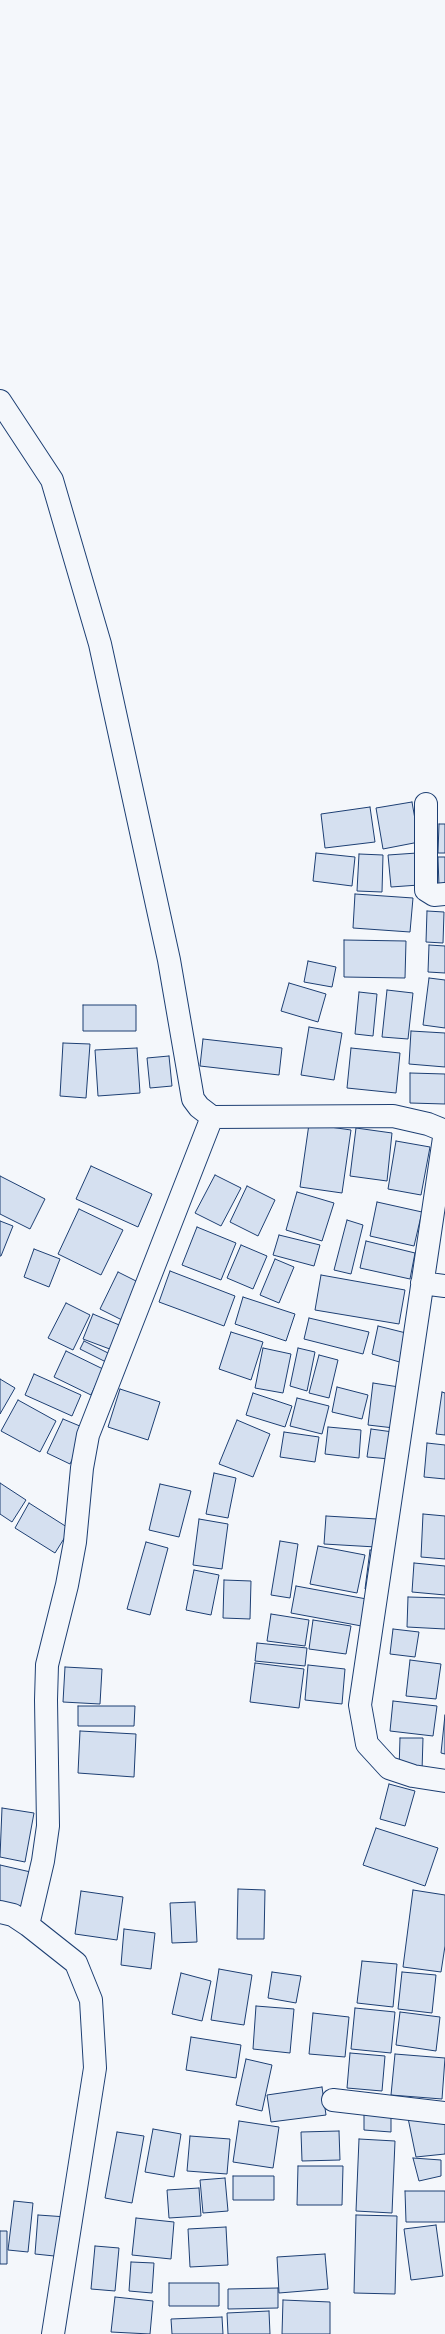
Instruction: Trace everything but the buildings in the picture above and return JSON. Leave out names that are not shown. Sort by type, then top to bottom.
[{"type":"street","points":[[0,401],[52,480],[102,652],[169,960],[193,1099],[199,1107],[212,1117],[392,1116],[428,1124],[445,1131],[360,1705],[367,1744],[389,1768],[413,1776],[445,1780]]},
{"type":"street","points":[[426,804],[426,890],[434,895],[445,894]]},
{"type":"street","points":[[28,1925],[43,1861],[48,1826],[46,1700],[48,1665],[67,1585],[75,1542],[82,1468],[88,1435],[212,1117]]},
{"type":"street","points":[[422,1283],[445,1286]]},
{"type":"street","points":[[0,1912],[13,1915],[28,1925],[76,1963],[91,2000],[95,2068],[53,2334]]},
{"type":"street","points":[[333,2100],[445,2113]]}]
